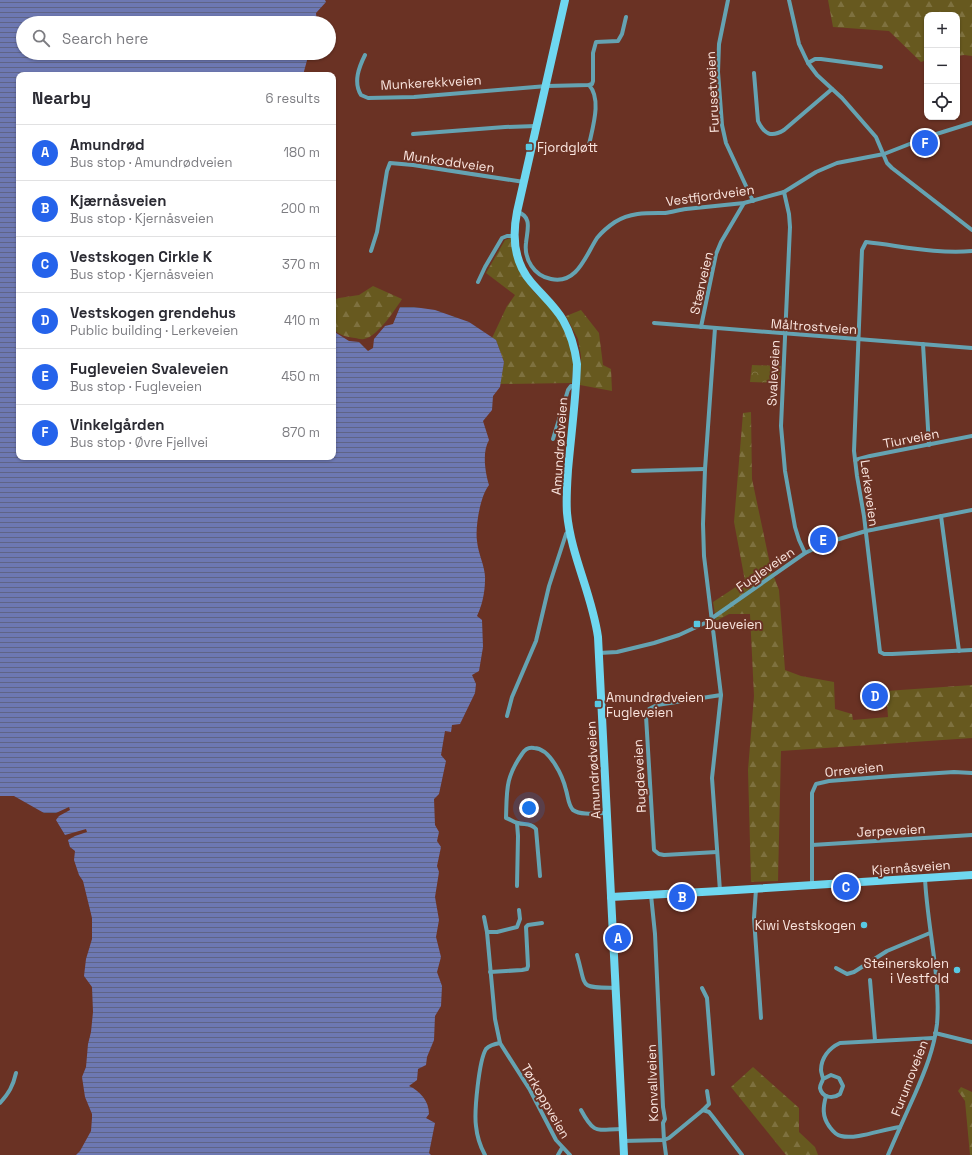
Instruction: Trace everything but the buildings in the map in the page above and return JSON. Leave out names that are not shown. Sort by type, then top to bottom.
[{"type":"main road","points":[[517,212],[565,0]]},
{"type":"main road","name":"Amundrødveien","points":[[517,212],[514,225],[514,236],[517,255],[523,271],[560,315],[569,331],[576,358],[576,386],[567,494],[573,548],[594,613],[599,653],[624,1155]]},
{"type":"main road","name":"Kjernåsveien","points":[[611,897],[972,875]]},
{"type":"street","name":"Furusetveien","points":[[728,0],[719,44],[718,72],[722,125],[726,143],[753,201]]},
{"type":"street","points":[[790,0],[799,44],[808,63],[817,76],[832,89],[876,137],[887,163],[897,173],[972,230]]},
{"type":"street","points":[[588,150],[595,115],[594,91],[589,85],[592,84],[593,81],[593,53],[596,42],[618,41],[622,34],[626,17]]},
{"type":"street","name":"Munkerekkveien","points":[[365,55],[358,69],[357,85],[361,95],[368,98],[444,95],[545,86],[589,85]]},
{"type":"street","points":[[808,63],[815,59],[821,59],[881,67]]},
{"type":"street","points":[[754,73],[758,121],[761,127],[770,134],[778,134],[784,130],[832,89]]},
{"type":"street","name":"Vestfjordveien","points":[[517,212],[525,216],[528,220],[529,228],[526,247],[532,267],[544,278],[556,280],[564,279],[573,275],[580,267],[603,232],[623,217],[753,201],[784,192],[816,172],[837,163],[884,154],[930,136],[972,123]]},
{"type":"street","points":[[413,134],[536,126]]},
{"type":"street","name":"Munkoddveien","points":[[371,251],[377,232],[387,171],[390,163],[413,165],[524,182]]},
{"type":"street","name":"Svaleveien","points":[[784,192],[790,227],[781,413],[783,462],[795,527],[805,553]]},
{"type":"street","name":"Stærveien","points":[[701,327],[716,254],[721,242],[744,203]]},
{"type":"street","points":[[478,282],[485,266],[502,238],[514,236]]},
{"type":"street","name":"Lerkeveien","points":[[972,251],[938,252],[866,242],[864,244],[862,250],[855,431],[855,460],[866,531],[880,652],[884,654],[892,654],[972,650]]},
{"type":"street","name":"Måltrostveien","points":[[654,323],[972,348]]},
{"type":"street","points":[[715,328],[705,469],[703,535],[721,695],[712,778],[720,891]]},
{"type":"street","points":[[922,344],[929,445]]},
{"type":"street","name":"Amundrødveien","points":[[553,439],[568,390],[571,386],[576,386]]},
{"type":"street","name":"Tiurveien","points":[[855,460],[972,436]]},
{"type":"street","points":[[633,471],[705,469]]},
{"type":"street","name":"Fugleveien","points":[[599,653],[617,652],[654,644],[679,635],[712,618],[805,553],[829,542],[866,531],[972,510]]},
{"type":"street","points":[[941,516],[959,651]]},
{"type":"street","points":[[507,716],[512,697],[536,641],[549,586],[566,534],[570,531]]},
{"type":"street","name":"Rugdeveien","points":[[717,852],[664,855],[658,854],[654,850],[646,716],[649,709],[657,705],[721,695]]},
{"type":"street","points":[[540,876],[536,829],[532,825],[517,823],[506,818],[508,784],[510,776],[514,766],[524,750],[530,747],[539,748],[549,756],[562,778],[571,807],[574,811],[584,814],[607,813]]},
{"type":"street","name":"Orreveien","points":[[812,885],[812,793],[814,786],[817,783],[893,776],[972,772]]},
{"type":"street","points":[[516,886],[518,836],[517,823]]},
{"type":"street","name":"Jerpeveien","points":[[812,845],[972,835]]},
{"type":"street","name":"Furumoveien","points":[[888,1155],[926,1068],[935,1033],[938,1006],[925,878]]},
{"type":"street","points":[[756,889],[754,918],[761,1018]]},
{"type":"street","name":"Konvallveien","points":[[651,895],[655,934],[663,1107],[665,1119],[664,1140],[666,1155]]},
{"type":"street","points":[[487,932],[497,932],[517,927],[520,919],[519,910]]},
{"type":"street","name":"Tørkoppveien","points":[[484,917],[487,932],[495,1019],[500,1043],[530,1090],[553,1135],[562,1148],[570,1155]]},
{"type":"street","points":[[490,972],[527,969],[526,927],[528,925],[542,923]]},
{"type":"street","points":[[836,968],[847,974],[854,972],[887,951],[930,933]]},
{"type":"street","points":[[578,955],[583,980],[586,985],[593,988],[616,988]]},
{"type":"street","points":[[870,980],[875,1040]]},
{"type":"street","points":[[702,988],[707,998],[713,1074]]},
{"type":"street","points":[[935,1033],[972,1042]]},
{"type":"street","points":[[823,1079],[826,1076],[835,1075],[839,1078],[843,1086],[838,1096],[832,1098],[826,1096],[820,1088],[823,1079],[821,1067],[824,1058],[835,1045],[845,1042],[934,1038]]},
{"type":"street","points":[[485,1155],[475,1124],[477,1089],[485,1052],[491,1045],[500,1043]]},
{"type":"street","points":[[0,1103],[9,1093],[16,1073]]},
{"type":"street","points":[[707,1091],[709,1104],[703,1110],[709,1112],[713,1116],[742,1155]]},
{"type":"street","points":[[826,1096],[823,1111],[824,1118],[833,1131],[840,1136],[857,1135],[900,1127]]},
{"type":"street","points":[[582,1110],[589,1124],[600,1131],[623,1129]]},
{"type":"street","name":"Konvallveien","points":[[623,1141],[664,1140],[669,1138],[703,1110]]},
{"type":"street","name":"Tørkoppveien","points":[[558,1155],[562,1148]]},
{"type":"green space","points":[[828,0],[972,0],[972,56],[960,56],[960,12],[924,12],[924,61],[921,62],[889,31],[833,27]]},
{"type":"green space","points":[[511,238],[516,262],[522,276],[531,289],[553,311],[570,344],[573,358],[572,383],[500,384],[504,362],[496,340],[492,338],[507,306],[515,295],[486,273],[505,240]]},
{"type":"green space","points":[[373,286],[402,299],[380,328],[364,339],[345,336],[336,331],[336,299],[359,295]]},
{"type":"green space","points":[[581,310],[599,333],[603,365],[611,369],[612,391],[580,385],[581,356],[578,339],[566,316]]},
{"type":"green space","points":[[752,365],[781,366],[779,383],[750,382]]},
{"type":"green space","points":[[751,412],[752,479],[771,569],[779,590],[785,670],[801,676],[834,682],[835,709],[852,714],[853,720],[888,717],[886,691],[972,685],[972,738],[781,751],[778,881],[751,882],[748,770],[754,696],[750,614],[729,614],[716,621],[713,602],[745,581],[734,522],[743,413]]},
{"type":"green space","points":[[753,1067],[799,1108],[799,1132],[815,1147],[818,1155],[786,1155],[731,1087]]},
{"type":"green space","points":[[961,1087],[972,1092],[972,1155],[970,1155],[965,1101],[958,1091]]},
{"type":"water","points":[[0,0],[325,0],[326,2],[316,13],[316,16],[16,16],[16,60],[307,60],[304,72],[16,72],[16,460],[336,460],[336,333],[349,341],[359,342],[368,351],[373,348],[374,339],[385,326],[393,324],[400,307],[414,307],[435,310],[469,322],[496,340],[504,362],[500,387],[493,396],[492,410],[483,421],[489,440],[485,450],[485,468],[489,485],[481,504],[477,528],[478,546],[485,575],[483,599],[477,616],[482,620],[483,647],[479,671],[472,675],[476,684],[475,693],[460,724],[452,725],[451,732],[445,731],[441,755],[446,761],[439,794],[434,799],[435,825],[439,832],[437,841],[441,847],[437,866],[439,872],[435,897],[439,920],[436,937],[441,957],[437,972],[442,986],[441,1006],[435,1016],[434,1040],[427,1057],[426,1065],[418,1069],[417,1080],[409,1086],[417,1091],[426,1101],[429,1114],[426,1118],[435,1123],[429,1153],[431,1155],[76,1155],[80,1151],[91,1131],[92,1118],[92,1114],[85,1097],[82,1077],[86,1067],[93,1012],[92,987],[84,976],[86,959],[92,939],[92,918],[83,881],[79,875],[74,860],[75,851],[70,847],[68,840],[87,832],[86,829],[65,835],[56,820],[59,816],[70,810],[69,807],[56,813],[44,813],[14,796],[0,796]]},
{"type":"place","name":"Vinkelgården","points":[[925,143]]},
{"type":"place","name":"Fjordgløtt","points":[[529,147]]},
{"type":"place","name":"Fugleveien Svaleveien","points":[[823,540]]},
{"type":"place","name":"Dueveien","points":[[697,624]]},
{"type":"place","name":"Vestskogen grendehus","points":[[875,696]]},
{"type":"place","name":"Amundrødveien Fugleveien","points":[[598,704]]},
{"type":"place","name":"Vestskogen Cirkle K","points":[[846,887]]},
{"type":"place","name":"Kjærnåsveien","points":[[682,897]]},
{"type":"place","name":"Kiwi Vestskogen","points":[[864,925]]},
{"type":"place","name":"Amundrød","points":[[618,938]]},
{"type":"place","name":"Steinerskolen i Vestfold","points":[[957,970]]}]
